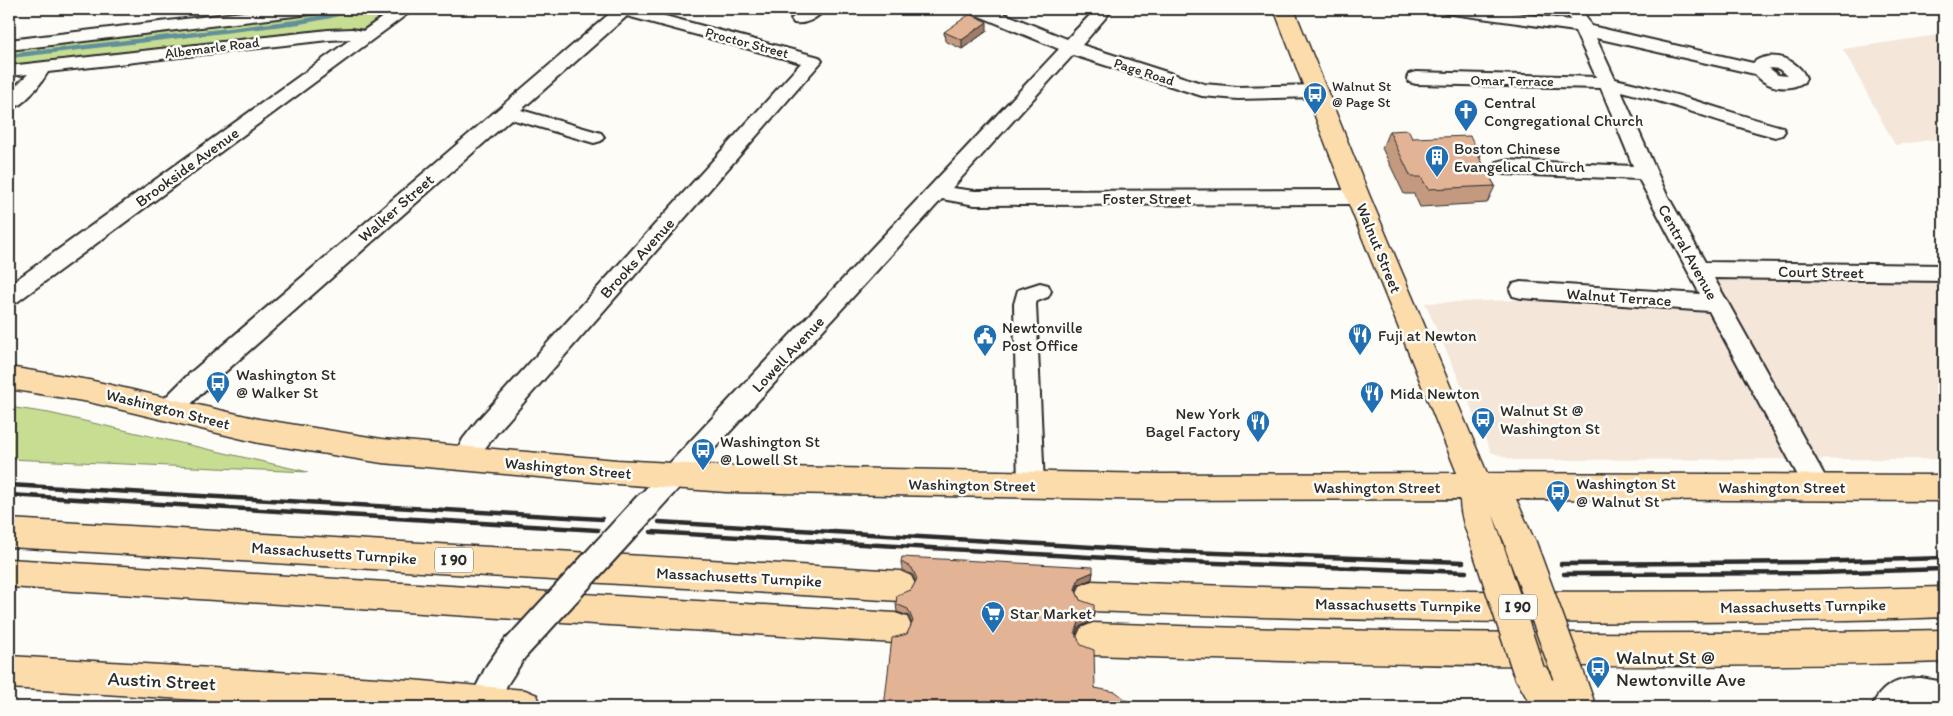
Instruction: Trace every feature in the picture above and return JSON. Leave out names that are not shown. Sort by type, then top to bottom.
[{"type":"main road","name":"Walnut Street","points":[[1284,9],[1318,91],[1358,197],[1464,456],[1478,486],[1500,502],[1506,509],[1579,707]]},
{"type":"main road","name":"Washington Street","points":[[9,378],[82,389],[243,428],[382,451],[733,480],[1031,486],[1944,488]]},
{"type":"main road","name":"Walnut Street","points":[[1478,486],[1474,497],[1475,506],[1540,707]]},
{"type":"main road","name":"Massachusetts Turnpike","points":[[9,532],[900,586]]},
{"type":"main road","points":[[9,573],[894,628]]},
{"type":"main road","name":"Massachusetts Turnpike","points":[[1092,596],[1240,602],[1482,607],[1696,608],[1944,602]]},
{"type":"main road","points":[[1092,639],[1473,650],[1707,650],[1944,646]]},
{"type":"main road","name":"Austin Street","points":[[9,672],[348,700],[526,707]]},
{"type":"main road","points":[[1529,672],[1551,707]]},
{"type":"street","name":"Albemarle Road","points":[[9,45],[310,9]]},
{"type":"street","points":[[366,38],[405,9]]},
{"type":"street","name":"Proctor Street","points":[[624,9],[813,61]]},
{"type":"street","name":"Walker Street","points":[[169,410],[206,374],[624,9]]},
{"type":"street","points":[[800,19],[816,9]]},
{"type":"street","name":"Page Road","points":[[978,9],[1070,47],[1202,90],[1238,93],[1318,91]]},
{"type":"street","name":"Lowell Avenue","points":[[482,705],[497,675],[516,648],[1105,9]]},
{"type":"street","points":[[1452,9],[1580,22],[1760,70]]},
{"type":"street","name":"Central Avenue","points":[[1580,22],[1646,173],[1818,488]]},
{"type":"street","name":"Albemarle Road","points":[[9,71],[335,34],[352,34],[366,38]]},
{"type":"street","name":"Brookside Avenue","points":[[9,296],[366,38]]},
{"type":"street","name":"Brooks Avenue","points":[[466,459],[487,427],[813,61]]},
{"type":"street","points":[[9,104],[37,75],[42,67]]},
{"type":"street","name":"Omar Terrace","points":[[1416,78],[1608,83],[1650,92],[1739,122],[1774,131]]},
{"type":"street","points":[[507,112],[594,137]]},
{"type":"street","points":[[1504,167],[1646,173]]},
{"type":"street","name":"Foster Street","points":[[938,191],[955,196],[975,198],[1358,197]]},
{"type":"street","name":"Court Street","points":[[1698,270],[1944,274]]},
{"type":"street","name":"Walnut Terrace","points":[[1522,290],[1716,303]]},
{"type":"street","points":[[1031,486],[1025,304],[1026,296],[1040,292]]},
{"type":"street","points":[[1887,707],[1892,699],[1901,693],[1915,692],[1944,696]]},
{"type":"shaded area","points":[[1944,34],[1944,138],[1895,145],[1843,49]]},
{"type":"shaded area","points":[[1730,276],[1944,280],[1944,459],[1513,460],[1491,452],[1425,303],[1516,300],[1706,303],[1719,280]]},
{"type":"green space","points":[[310,9],[394,9],[368,28],[9,72],[9,45]]},
{"type":"green space","points":[[9,407],[49,413],[308,472],[9,459]]},
{"type":"building","points":[[970,14],[987,22],[962,40],[944,32]]},
{"type":"building","points":[[1408,130],[1412,138],[1470,136],[1495,186],[1428,189],[1421,177],[1411,177],[1389,131]]},
{"type":"building","name":"Star Market","points":[[902,557],[1093,567],[1093,572],[1079,578],[1075,589],[1080,600],[1094,605],[1094,614],[1080,620],[1075,633],[1081,645],[1094,650],[1095,688],[1116,692],[1130,703],[1131,707],[884,707],[892,638],[907,634],[913,621],[908,609],[896,604],[897,595],[911,590],[917,579],[912,568],[901,562]]},
{"type":"waterway","points":[[9,56],[298,22],[330,16],[351,9]]},
{"type":"railway","points":[[9,485],[602,519]]},
{"type":"railway","points":[[9,495],[598,530]]},
{"type":"railway","points":[[659,522],[1162,551],[1463,562]]},
{"type":"railway","points":[[651,532],[1160,561],[1466,572]]},
{"type":"railway","points":[[1561,564],[1811,562],[1944,558]]},
{"type":"railway","points":[[1564,574],[1818,573],[1944,569]]},
{"type":"place","name":"Walnut St @ Page St","points":[[1315,115]]},
{"type":"place","name":"Central Congregational Church","points":[[1466,132]]},
{"type":"place","name":"Boston Chinese Evangelical Church","points":[[1437,178]]},
{"type":"place","name":"Fuji at Newton","points":[[1360,356]]},
{"type":"place","name":"Newtonville Post Office","points":[[985,357]]},
{"type":"place","name":"Washington St @ Walker St","points":[[218,404]]},
{"type":"place","name":"Mida Newton","points":[[1372,414]]},
{"type":"place","name":"Walnut St @ Washington St","points":[[1483,440]]},
{"type":"place","name":"New York Bagel Factory","points":[[1258,443]]},
{"type":"place","name":"Washington St @ Lowell St","points":[[703,471]]},
{"type":"place","name":"Washington St @ Walnut St","points":[[1558,513]]},
{"type":"place","name":"Star Market","points":[[993,634]]},
{"type":"place","name":"Walnut St @ Newtonville Ave","points":[[1598,689]]}]
